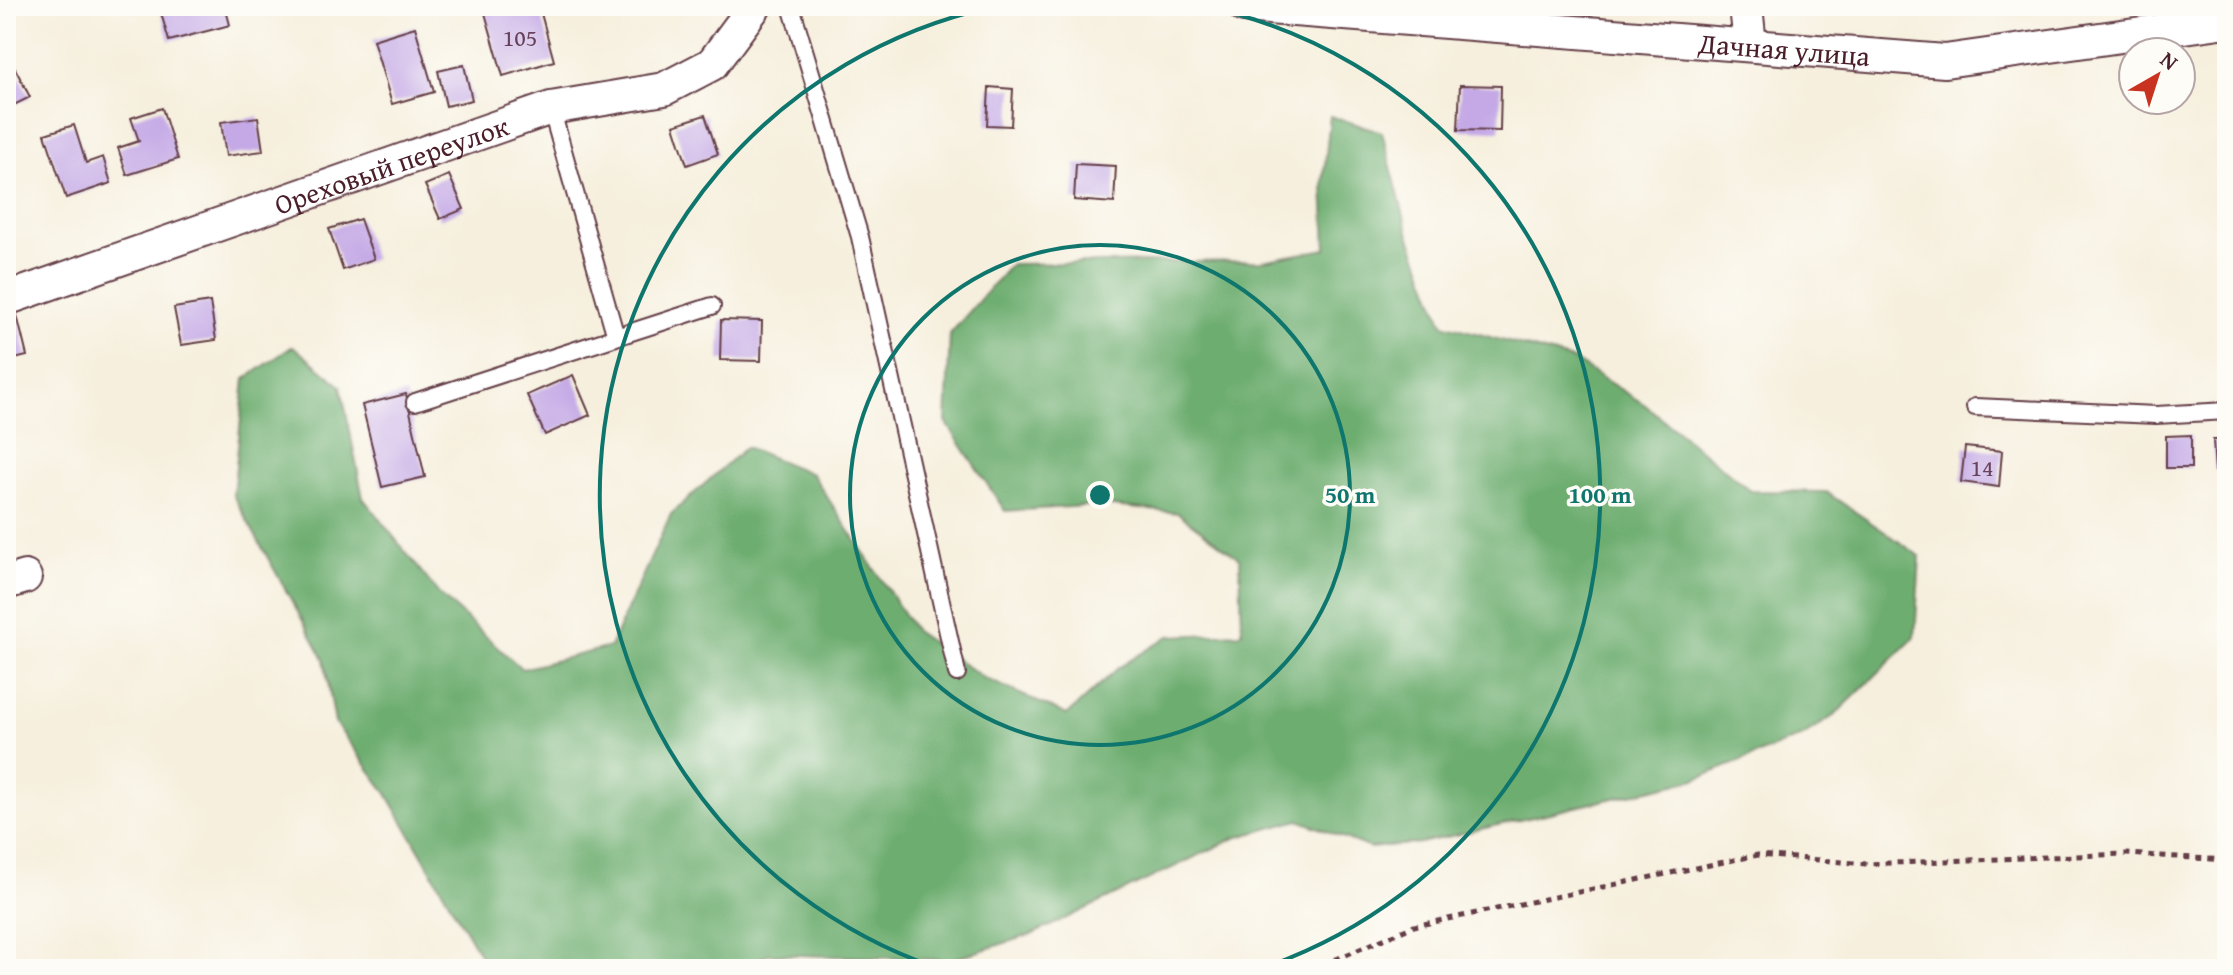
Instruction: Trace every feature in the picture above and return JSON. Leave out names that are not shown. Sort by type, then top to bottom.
[{"type":"street","name":"Ореховый переулок","points":[[6,299],[551,108],[664,89],[712,64],[755,6]]},
{"type":"street","name":"Дачная улица","points":[[1244,6],[1945,61],[2227,21]]},
{"type":"street","points":[[1746,6],[1750,45]]},
{"type":"lane","points":[[791,6],[860,237],[957,673]]},
{"type":"lane","points":[[551,108],[616,337]]},
{"type":"lane","points":[[415,402],[712,306]]},
{"type":"lane","points":[[1975,407],[2156,415],[2227,411]]},
{"type":"path","points":[[1313,969],[1414,926],[1758,855],[1867,864],[2127,854],[2227,860]]},
{"type":"green space","points":[[1330,116],[1382,132],[1408,232],[1443,324],[1573,360],[1644,404],[1751,491],[1826,492],[1920,556],[1915,637],[1835,715],[1803,736],[1696,779],[1421,843],[1370,848],[1299,820],[1235,838],[1033,934],[951,960],[768,954],[743,969],[505,969],[482,959],[386,792],[335,723],[324,659],[233,495],[245,379],[293,346],[341,386],[363,498],[439,594],[522,669],[610,647],[671,514],[746,447],[812,474],[915,631],[984,678],[1067,715],[1118,668],[1169,636],[1242,633],[1240,559],[1178,513],[1103,505],[1005,511],[946,422],[950,334],[1011,264],[1262,261],[1326,249],[1323,183]]},
{"type":"building","points":[[159,6],[225,6],[230,25],[169,41]]},
{"type":"building","points":[[511,6],[539,6],[554,61],[503,76],[485,13]]},
{"type":"building","points":[[415,27],[434,92],[392,104],[373,40]]},
{"type":"building","points":[[6,51],[30,97],[6,109]]},
{"type":"building","points":[[464,65],[472,100],[446,106],[438,71]]},
{"type":"building","points":[[1460,85],[1501,86],[1500,131],[1458,130]]},
{"type":"building","points":[[989,87],[1013,89],[1011,126],[987,125]]},
{"type":"building","points":[[162,108],[178,159],[127,175],[118,148],[139,141],[131,118]]},
{"type":"building","points":[[705,115],[718,154],[687,165],[674,125]]},
{"type":"building","points":[[258,117],[263,151],[226,156],[221,122]]},
{"type":"building","points":[[74,125],[86,163],[103,157],[111,183],[66,198],[45,134]]},
{"type":"building","points":[[1076,164],[1116,166],[1114,203],[1074,200]]},
{"type":"building","points":[[449,175],[464,209],[440,219],[425,185]]},
{"type":"building","points":[[360,219],[374,259],[343,270],[329,229]]},
{"type":"building","points":[[210,302],[216,340],[181,345],[174,308]]},
{"type":"building","points":[[15,307],[27,356],[6,361],[6,309]]},
{"type":"building","points":[[721,320],[762,321],[761,361],[720,360]]},
{"type":"building","points":[[573,375],[590,415],[545,435],[527,395]]},
{"type":"building","points":[[406,394],[425,477],[382,487],[362,405]]},
{"type":"building","points":[[2191,435],[2191,468],[2166,468],[2166,436]]},
{"type":"building","points":[[2213,440],[2227,440],[2227,470],[2215,471]]},
{"type":"building","points":[[1965,447],[2002,451],[1999,487],[1961,482]]}]
